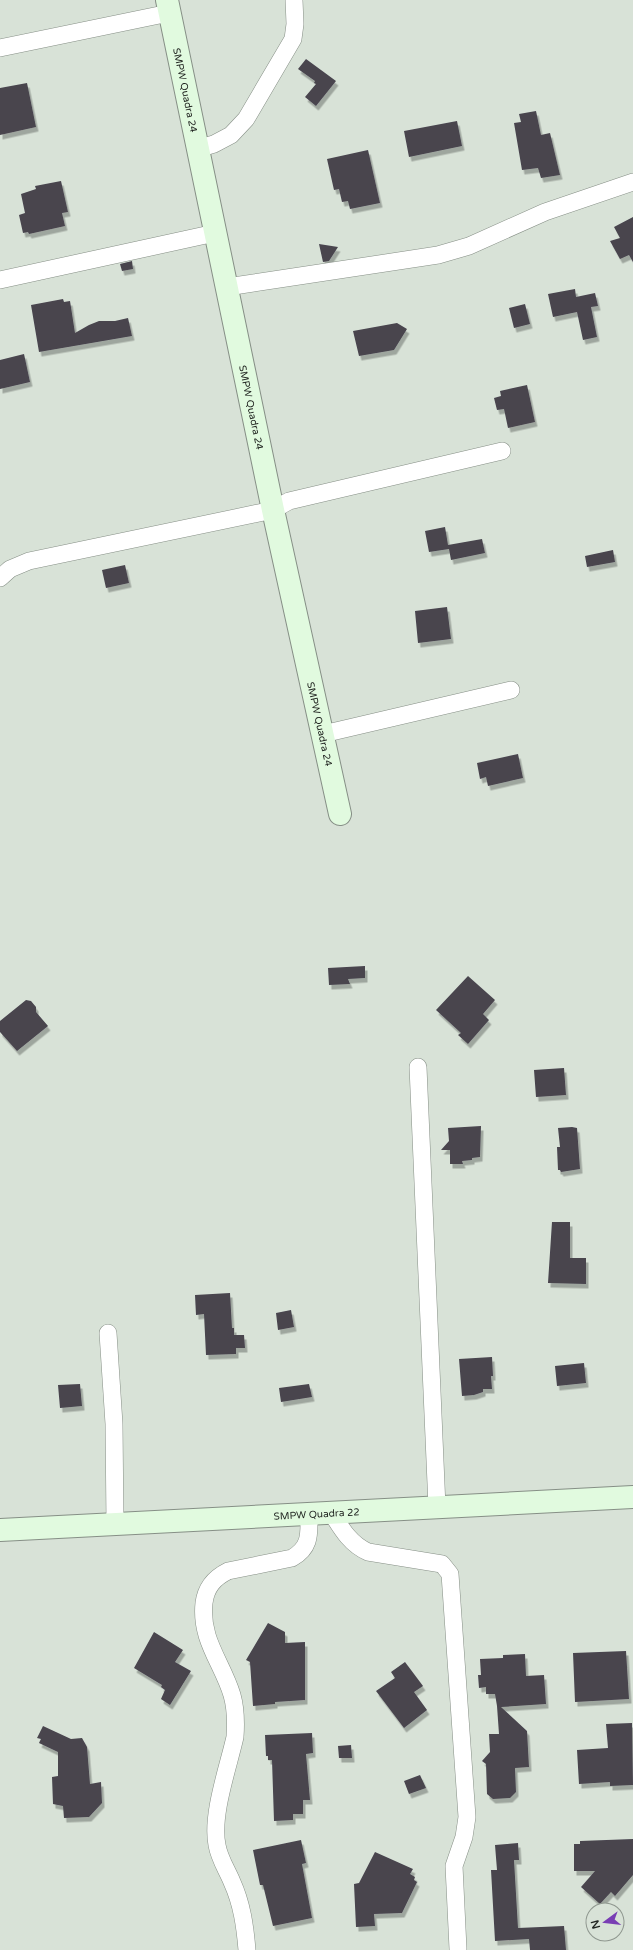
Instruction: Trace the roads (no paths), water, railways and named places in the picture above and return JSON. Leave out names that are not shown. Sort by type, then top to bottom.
[{"type":"street","points":[[197,149],[214,144],[231,135],[246,119],[293,39],[295,24],[294,0]]},
{"type":"street","points":[[0,48],[168,6]]},
{"type":"street","name":"SMPW Quadra 24","points":[[168,6],[272,510],[340,814]]},
{"type":"street","points":[[227,287],[438,255],[469,246],[545,212],[633,182]]},
{"type":"street","points":[[0,280],[215,233]]},
{"type":"street","points":[[0,578],[10,569],[29,561],[272,510],[290,501],[502,451]]},
{"type":"street","points":[[323,734],[511,690]]},
{"type":"street","points":[[418,1067],[437,1507]]},
{"type":"street","points":[[108,1332],[114,1424],[115,1524]]},
{"type":"street","name":"SMPW Quadra 22","points":[[0,1530],[633,1496]]},
{"type":"street","points":[[330,1512],[345,1534],[360,1548],[368,1552],[442,1564],[450,1574],[467,1818],[464,1838],[454,1866],[458,1949]]},
{"type":"street","points":[[247,1950],[241,1904],[222,1861],[217,1847],[215,1834],[216,1818],[235,1738],[236,1725],[232,1696],[208,1642],[204,1628],[205,1597],[210,1583],[228,1571],[292,1558],[300,1554],[307,1544],[309,1514]]}]
